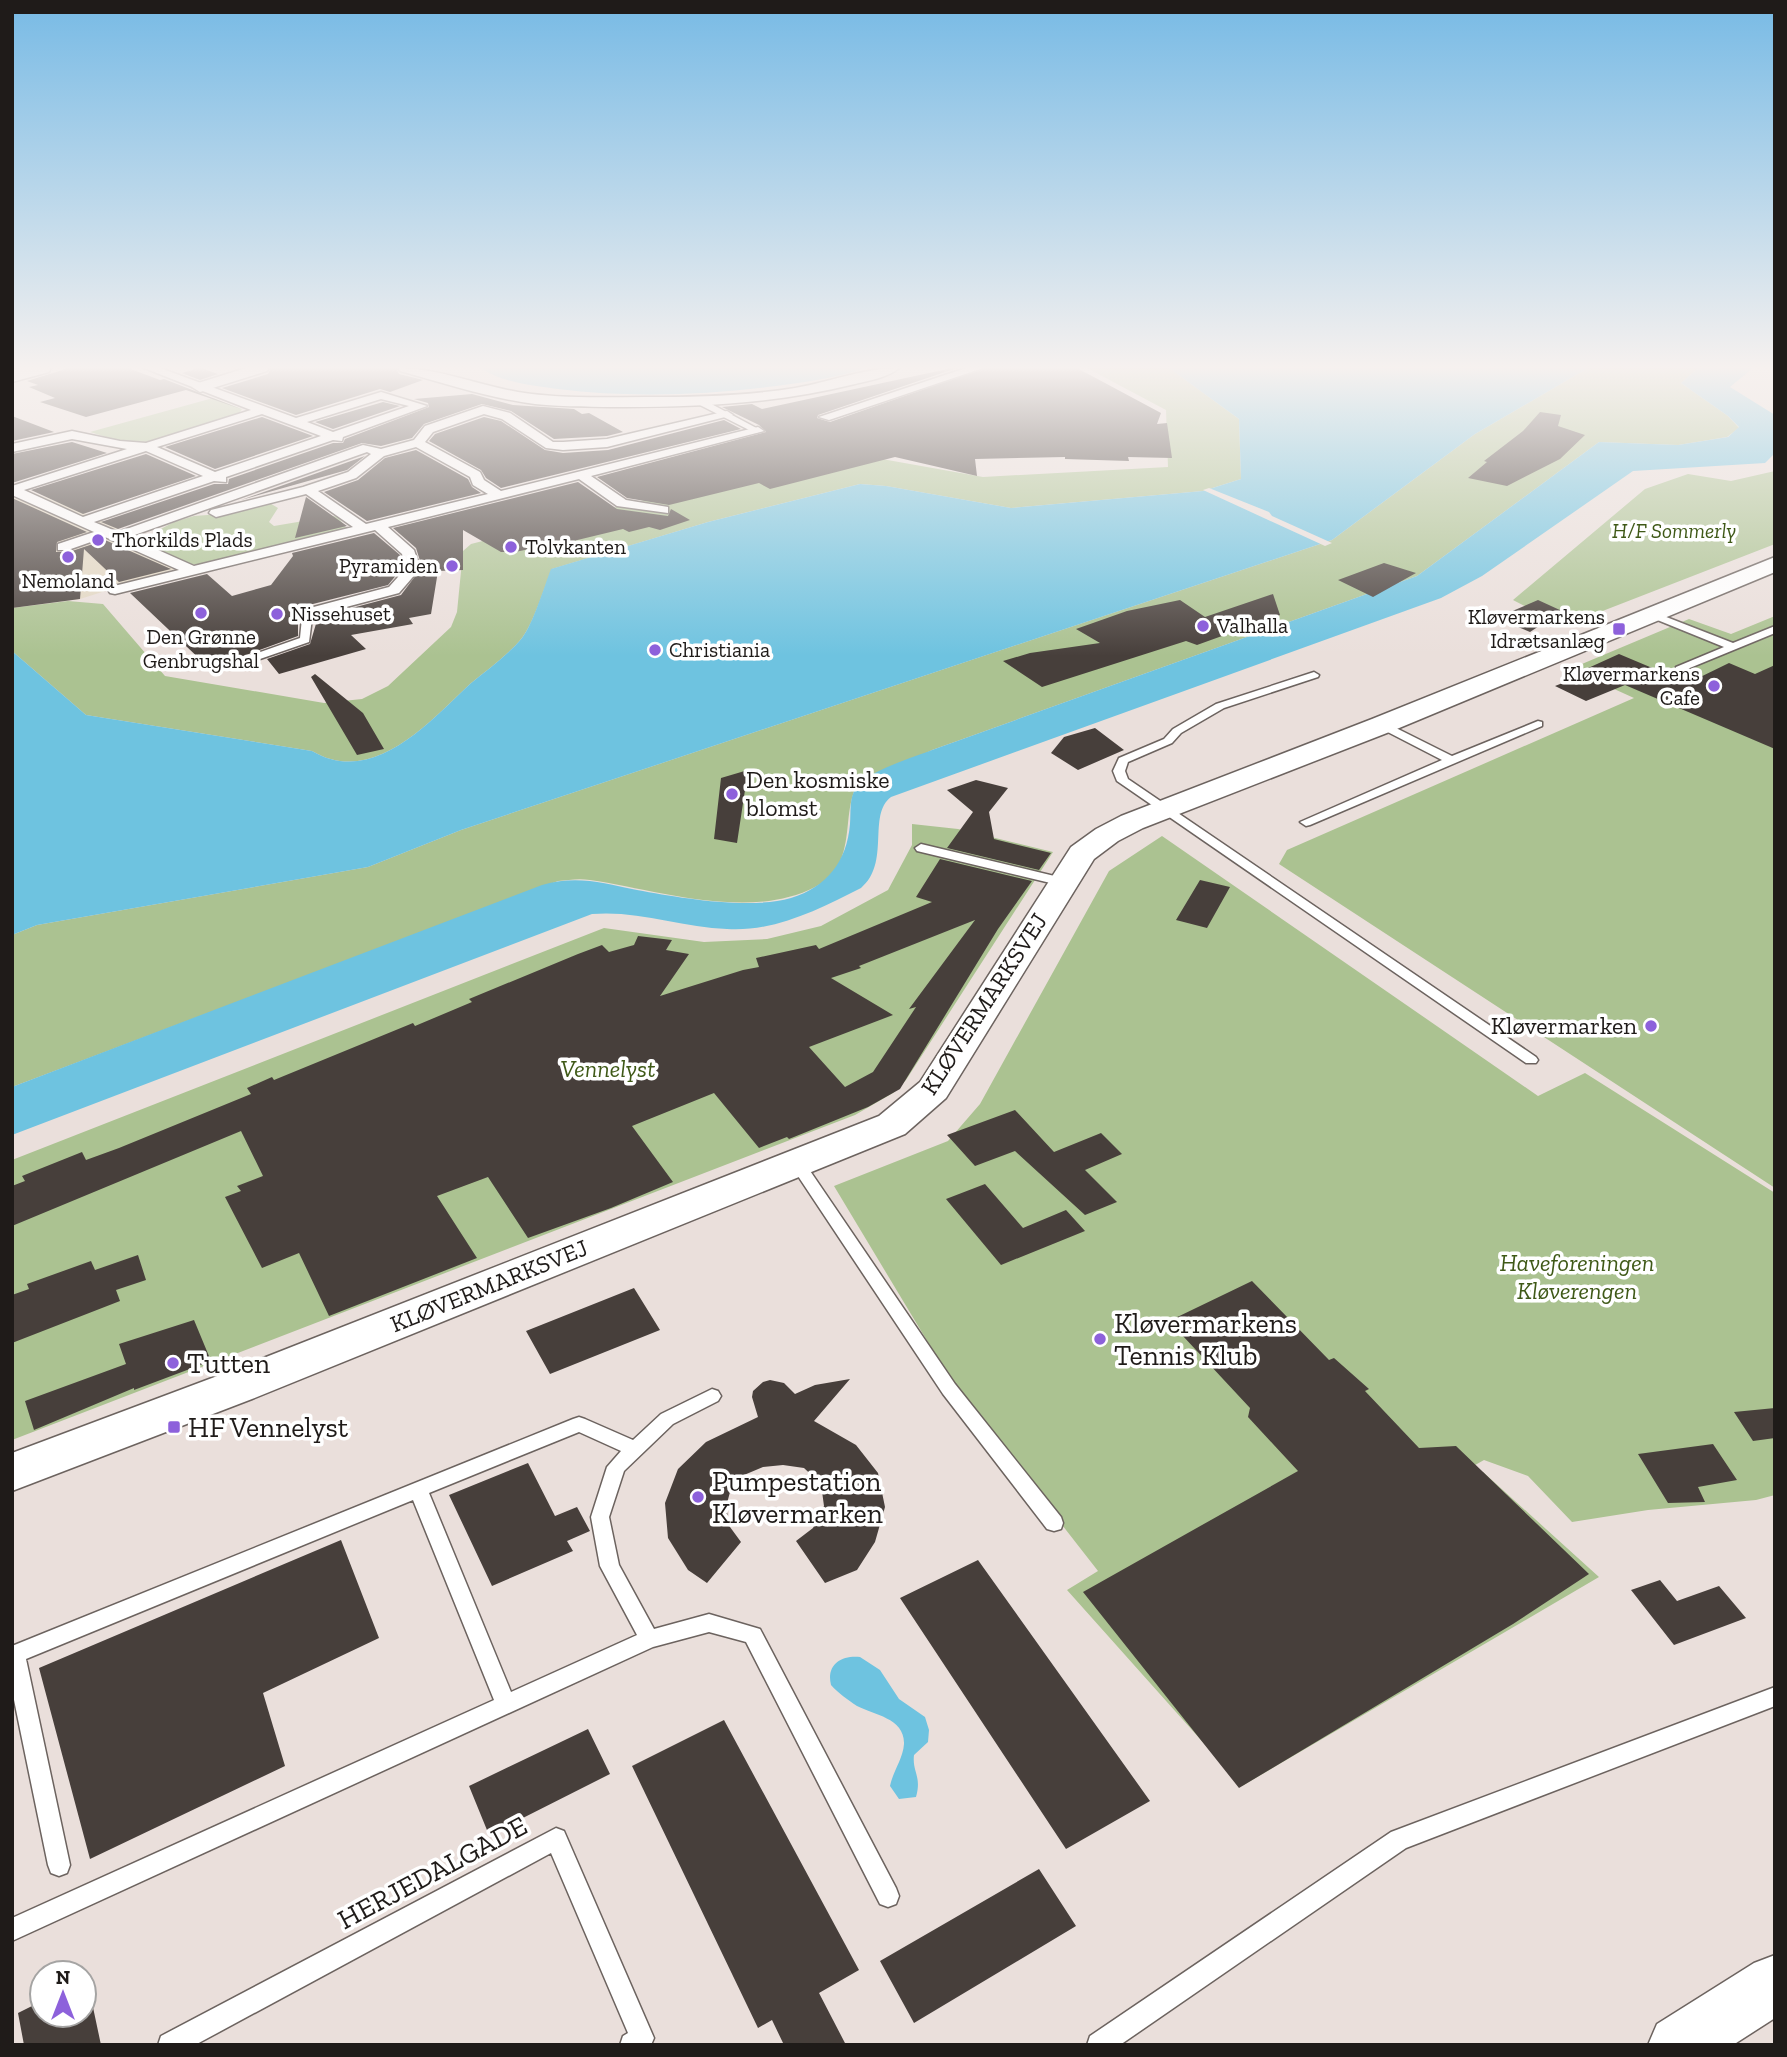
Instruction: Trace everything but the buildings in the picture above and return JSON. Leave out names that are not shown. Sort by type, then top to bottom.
[{"type":"street","points":[[12,490],[93,464]]},
{"type":"street","points":[[186,464],[249,490]]},
{"type":"street","points":[[83,521],[249,464]]},
{"type":"street","points":[[63,547],[190,512],[330,464]]},
{"type":"street","points":[[190,512],[221,513],[308,490],[352,475],[362,464]]},
{"type":"street","points":[[456,464],[476,475],[478,482],[500,496]]},
{"type":"street","points":[[115,590],[373,529],[626,464]]},
{"type":"street","points":[[581,475],[622,503],[663,510]]},
{"type":"street","points":[[12,490],[195,572]]},
{"type":"street","points":[[307,618],[311,612],[394,590],[413,568],[409,553],[308,490]]},
{"type":"street","name":"KLØVERMARKSVEJ","points":[[12,1472],[236,1387],[892,1125],[933,1090],[1082,853],[1099,841],[1132,822],[1382,725],[1775,564]]},
{"type":"street","points":[[1678,2045],[1775,1984]]},
{"type":"lane","points":[[1653,615],[1733,647]]},
{"type":"lane","points":[[256,657],[305,640],[307,618]]},
{"type":"lane","points":[[1680,669],[1775,629]]},
{"type":"lane","points":[[1314,675],[1220,706],[1177,731],[1168,741],[1123,760],[1119,771],[1124,781],[1531,1060]]},
{"type":"lane","points":[[1306,822],[1538,724]]},
{"type":"lane","points":[[1382,725],[1452,761]]},
{"type":"lane","points":[[921,848],[1063,882]]},
{"type":"lane","points":[[797,1163],[949,1389],[1054,1523]]},
{"type":"lane","points":[[649,1639],[610,1566],[600,1517],[616,1467],[667,1419],[712,1396]]},
{"type":"lane","points":[[59,1865],[14,1655],[579,1424],[635,1449]]},
{"type":"lane","points":[[418,1489],[506,1704]]},
{"type":"lane","points":[[12,1930],[649,1639],[709,1623],[753,1635],[888,1896]]},
{"type":"lane","points":[[1099,2045],[1399,1840],[1775,1696]]},
{"type":"lane","name":"HERJEDALGADE","points":[[170,2045],[556,1839],[642,2038],[632,2045]]},
{"type":"shaded area","points":[[12,484],[97,518],[188,565],[80,599],[12,608]]},
{"type":"green space","points":[[786,464],[910,464],[983,477],[1168,467],[1168,464],[1240,464],[1241,479],[1203,491],[1011,508],[886,486],[860,484],[708,522],[552,569],[531,623],[516,644],[418,732],[378,756],[357,761],[335,760],[312,751],[86,715],[12,651],[12,608],[68,601],[103,604],[165,676],[324,703],[362,699],[388,686],[451,627],[457,612],[463,551],[471,544]]},
{"type":"green space","points":[[1435,464],[1569,464],[1417,576],[932,750],[855,789],[845,847],[836,870],[818,885],[789,897],[762,902],[704,900],[586,879],[558,881],[12,1087],[12,935],[37,925],[368,867],[461,830],[1332,540]]},
{"type":"green space","name":"H/F Sommerly","points":[[1775,471],[1775,544],[1564,626],[1513,600],[1645,489],[1688,474],[1731,481]]},
{"type":"green space","points":[[268,502],[278,508],[269,522],[274,526],[333,516],[338,517],[347,529],[205,565],[187,564],[149,544],[155,532],[174,522]]},
{"type":"green space","name":"Kløvermarken","points":[[1775,616],[1775,1188],[1279,864],[1287,850],[1634,698],[1570,669],[1689,619],[1731,634]]},
{"type":"green space","name":"Vennelyst","points":[[912,824],[958,829],[1053,852],[906,1080],[893,1093],[855,1115],[12,1440],[12,1160],[604,928],[704,942],[767,939],[821,926],[888,890],[912,845]]},
{"type":"green space","name":"Kløvermarkens Tennis Klub","points":[[1162,836],[1538,1096],[1585,1073],[1775,1193],[1775,1495],[1756,1500],[1648,1510],[1572,1522],[1528,1476],[1484,1460],[1429,1491],[1483,1472],[1599,1577],[1242,1786],[1067,1590],[1098,1571],[956,1389],[834,1186],[948,1141],[980,1104],[1109,871]]},
{"type":"water","points":[[1240,464],[1435,464],[1332,540],[461,830],[368,867],[37,925],[12,935],[12,651],[86,715],[312,751],[335,760],[357,761],[378,756],[418,732],[510,650],[522,638],[530,624],[551,569],[708,522],[860,484],[886,486],[1011,508],[1203,491],[1241,479]]},
{"type":"water","points":[[1569,464],[1749,464],[1633,471],[1482,576],[1441,598],[891,797],[880,815],[875,866],[870,878],[861,888],[797,918],[763,927],[727,929],[626,914],[592,914],[12,1135],[12,1087],[542,885],[590,881],[674,896],[735,903],[774,901],[804,893],[825,880],[840,861],[848,837],[854,792],[862,782],[880,770],[1417,576]]},
{"type":"water","points":[[860,1657],[880,1670],[899,1699],[925,1717],[929,1730],[928,1742],[914,1755],[918,1784],[916,1797],[899,1799],[890,1786],[904,1744],[899,1728],[887,1719],[857,1706],[831,1685],[831,1672],[836,1663],[847,1658]]},
{"type":"pier","points":[[1209,488],[1269,512],[1272,516],[1332,543],[1325,546],[1203,490]]},
{"type":"place","name":"Thorkilds Plads","points":[[98,540]]},
{"type":"place","name":"Tolvkanten","points":[[511,547]]},
{"type":"place","name":"Nemoland","points":[[68,557]]},
{"type":"place","name":"Pyramiden","points":[[452,566]]},
{"type":"place","name":"Den Grønne Genbrugshal","points":[[201,613]]},
{"type":"place","name":"Nissehuset","points":[[277,614]]},
{"type":"place","name":"Valhalla","points":[[1203,626]]},
{"type":"place","name":"Kløvermarkens Idrætsanlæg","points":[[1619,629]]},
{"type":"place","name":"Christiania","points":[[655,650]]},
{"type":"place","name":"Kløvermarkens Cafe","points":[[1714,686]]},
{"type":"place","name":"Den kosmiske blomst","points":[[732,794]]},
{"type":"place","name":"Kløvermarken","points":[[1651,1026]]},
{"type":"place","name":"Kløvermarkens Tennis Klub","points":[[1100,1339]]},
{"type":"place","name":"Tutten","points":[[173,1363]]},
{"type":"place","name":"HF Vennelyst","points":[[174,1427]]},
{"type":"place","name":"Pumpestation Kløvermarken","points":[[698,1497]]},
{"type":"park label","name":"Haveforeningen Kløverengen","points":[[1577,1277]]}]
